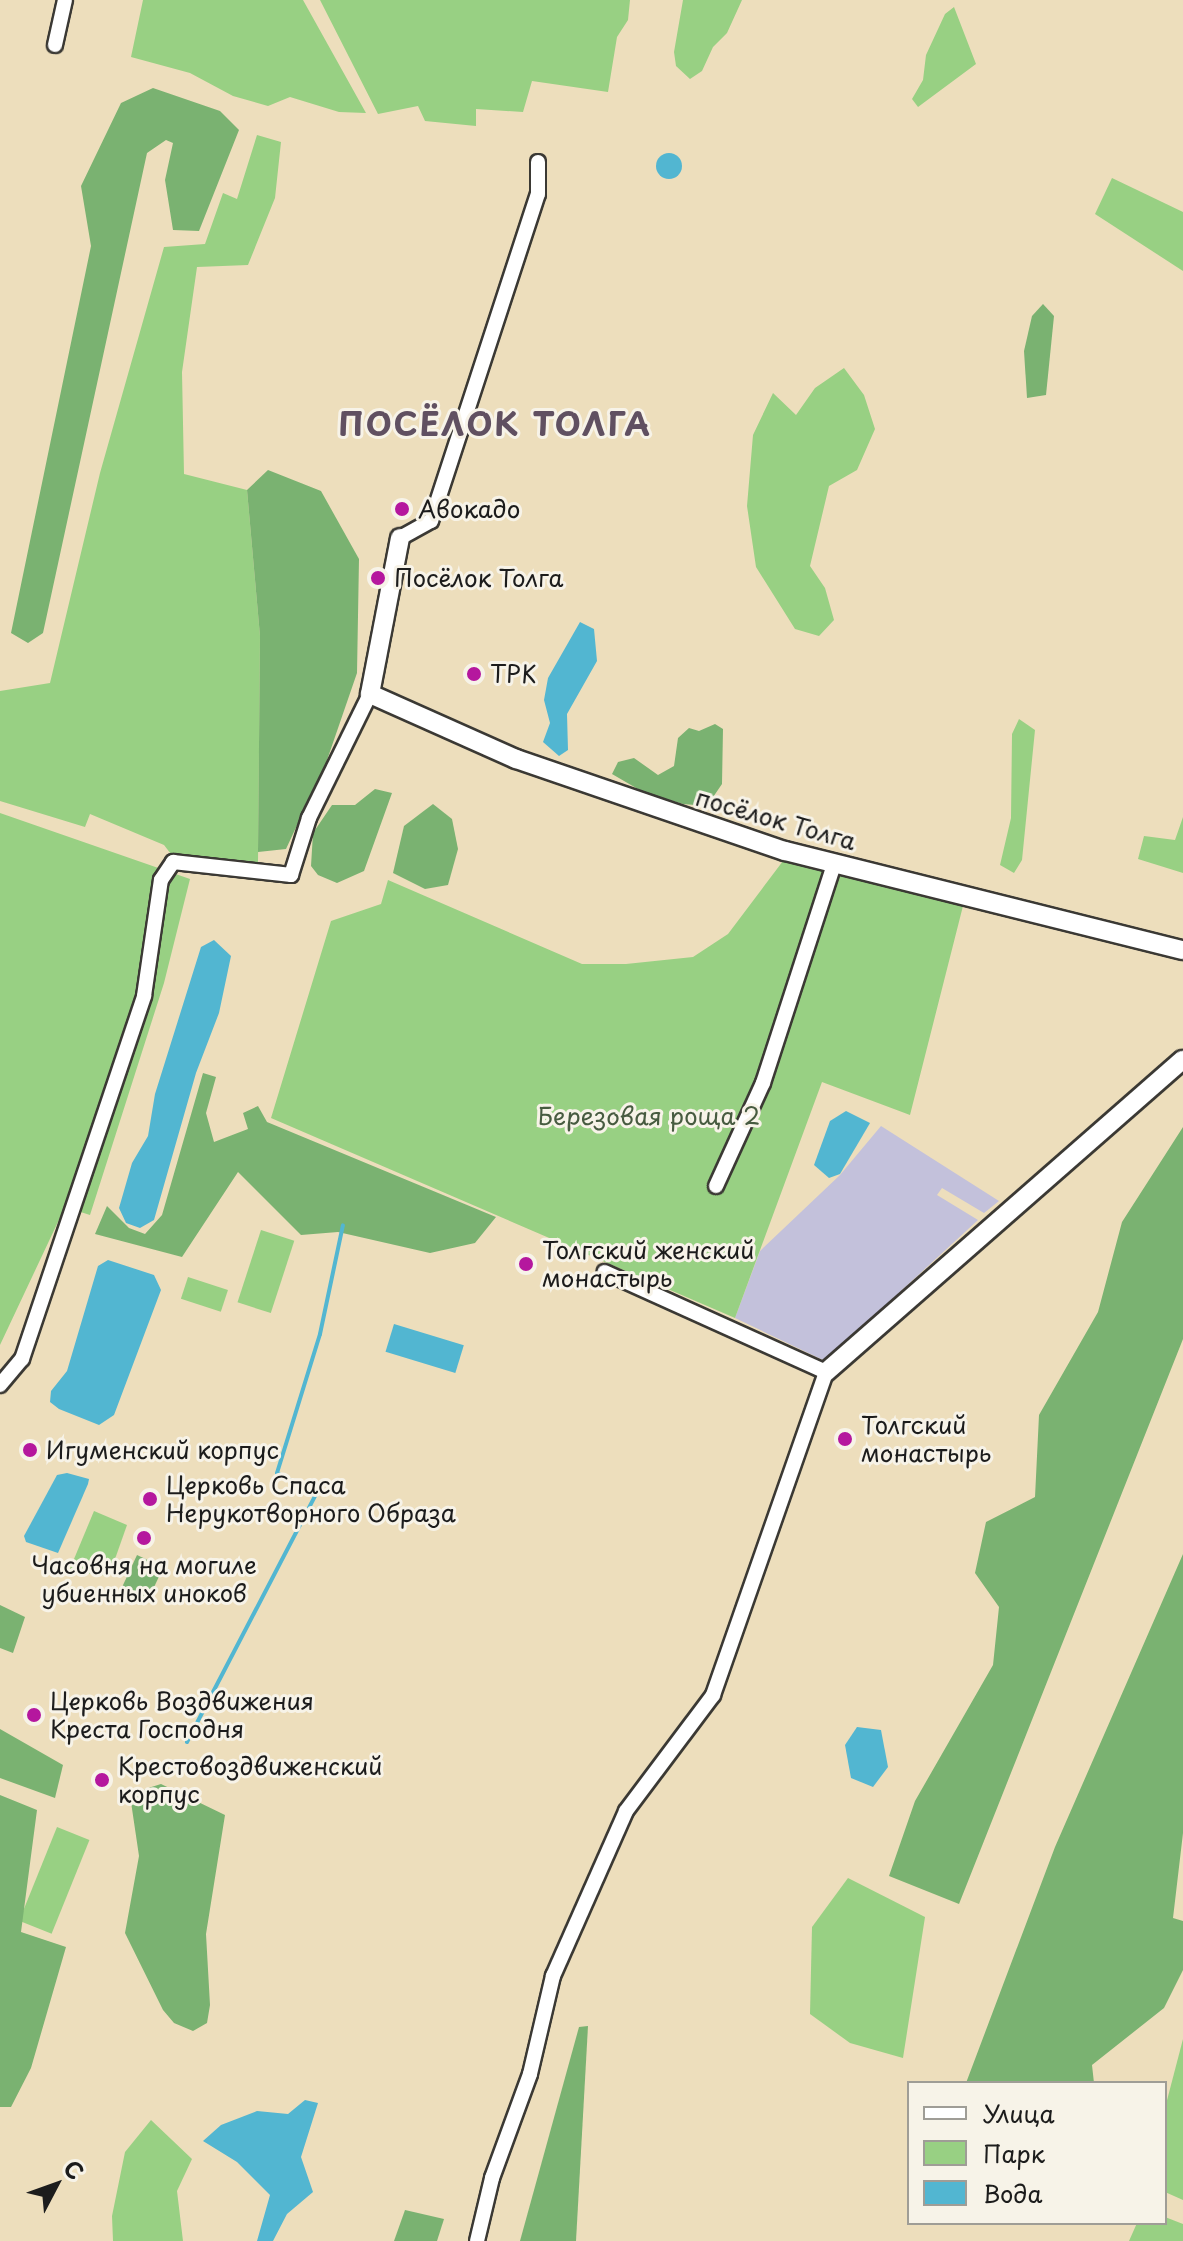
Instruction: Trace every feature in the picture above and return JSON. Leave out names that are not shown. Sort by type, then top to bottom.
[{"type":"street","points":[[55,45],[65,0]]},
{"type":"street","points":[[0,1385],[22,1359],[144,996],[161,880],[173,862],[291,875],[309,818],[370,694],[400,538],[431,521],[538,194],[538,162]]},
{"type":"street","name":"посёлок Толга","points":[[370,694],[516,759],[785,851],[1183,950]]},
{"type":"street","points":[[716,1186],[763,1083],[835,862]]},
{"type":"street","points":[[477,2241],[492,2178],[530,2074],[553,1976],[626,1811],[713,1695],[826,1372],[1183,1060]]},
{"type":"street","points":[[605,1272],[826,1372]]},
{"type":"shaded area","points":[[881,1126],[999,1201],[984,1213],[942,1188],[937,1195],[978,1220],[825,1361],[735,1318],[760,1251],[840,1175]]},
{"type":"green space","points":[[143,0],[303,0],[366,113],[339,112],[290,97],[268,106],[233,96],[190,73],[131,57]]},
{"type":"green space","points":[[320,0],[630,0],[628,20],[617,37],[608,92],[532,81],[523,112],[476,109],[476,126],[425,121],[418,106],[378,114]]},
{"type":"green space","points":[[683,0],[742,0],[727,33],[713,47],[702,71],[690,79],[676,66],[674,52]]},
{"type":"green space","points":[[954,7],[976,64],[918,107],[912,99],[923,80],[926,55],[945,14]]},
{"type":"green space","points":[[153,88],[220,111],[239,130],[199,231],[173,230],[165,180],[173,143],[166,140],[147,153],[43,633],[28,643],[11,633],[91,246],[81,186],[121,103]]},
{"type":"green space","points":[[257,135],[281,142],[275,198],[248,265],[197,267],[182,372],[184,474],[247,490],[260,636],[258,864],[174,858],[164,845],[90,814],[85,827],[0,801],[0,691],[50,683],[100,473],[164,247],[205,244],[223,193],[237,199]]},
{"type":"green space","points":[[1112,178],[1183,212],[1183,271],[1095,214]]},
{"type":"green space","points":[[1043,304],[1054,316],[1046,395],[1027,398],[1024,351],[1032,316]]},
{"type":"green space","points":[[844,368],[864,395],[875,429],[857,470],[829,486],[810,566],[825,588],[834,620],[819,636],[795,629],[756,567],[747,506],[753,435],[773,393],[796,415],[815,388]]},
{"type":"green space","points":[[268,470],[321,491],[359,559],[357,673],[326,763],[286,849],[258,852],[260,636],[247,490]]},
{"type":"green space","points":[[1019,719],[1035,730],[1022,860],[1014,873],[1000,865],[1011,818],[1012,734]]},
{"type":"green space","points":[[715,724],[723,729],[722,784],[707,806],[683,804],[643,792],[612,774],[618,762],[634,758],[658,775],[674,766],[678,738],[689,728],[699,731]]},
{"type":"green space","points":[[375,789],[392,793],[364,871],[337,883],[318,875],[311,866],[313,833],[332,805],[355,805]]},
{"type":"green space","points":[[433,804],[452,819],[458,849],[448,885],[425,889],[393,873],[404,826]]},
{"type":"green space","points":[[0,813],[190,879],[164,983],[90,1215],[65,1207],[0,1345]]},
{"type":"green space","points":[[1183,817],[1183,873],[1138,859],[1144,836],[1175,840]]},
{"type":"green space","name":"Березовая роща 2","points":[[786,857],[964,902],[910,1115],[822,1082],[735,1318],[271,1118],[331,921],[381,904],[388,880],[582,964],[626,964],[693,957],[728,934]]},
{"type":"green space","points":[[203,1073],[216,1077],[206,1113],[214,1142],[248,1129],[243,1113],[258,1106],[267,1122],[496,1217],[475,1243],[430,1253],[338,1232],[301,1235],[238,1172],[182,1257],[95,1234],[107,1206],[129,1228],[145,1234],[162,1215]]},
{"type":"green space","points":[[1183,1127],[1183,1339],[959,1904],[889,1876],[915,1801],[993,1665],[999,1607],[975,1573],[986,1522],[1035,1497],[1039,1415],[1098,1312],[1122,1222]]},
{"type":"green space","points":[[261,1230],[294,1241],[271,1313],[238,1302]]},
{"type":"green space","points":[[188,1277],[228,1290],[221,1312],[181,1299]]},
{"type":"green space","points":[[94,1511],[127,1525],[109,1576],[69,1571]]},
{"type":"green space","points":[[1183,1554],[1183,1833],[1173,1918],[1183,1921],[1183,1970],[1164,2008],[1092,2065],[1094,2081],[967,2081],[1055,1847]]},
{"type":"green space","points":[[137,1555],[163,1567],[148,1600],[122,1588]]},
{"type":"green space","points":[[0,1605],[25,1617],[13,1653],[0,1648]]},
{"type":"green space","points":[[0,1729],[63,1765],[55,1798],[0,1778]]},
{"type":"green space","points":[[161,1784],[225,1815],[206,1934],[210,2005],[207,2023],[193,2031],[174,2023],[163,2010],[125,1933],[139,1856],[131,1802],[145,1789]]},
{"type":"green space","points":[[0,1795],[37,1810],[21,1932],[66,1947],[31,2068],[11,2107],[0,2107]]},
{"type":"green space","points":[[57,1827],[89,1840],[52,1934],[19,1921]]},
{"type":"green space","points":[[848,1878],[925,1917],[903,2058],[850,2043],[810,2014],[812,1927]]},
{"type":"green space","points":[[588,2026],[576,2241],[520,2241],[579,2027]]},
{"type":"green space","points":[[1183,2039],[1183,2200],[1167,2193],[1167,2100]]},
{"type":"green space","points":[[151,2120],[192,2159],[177,2191],[183,2241],[113,2241],[112,2216],[125,2152]]},
{"type":"green space","points":[[405,2210],[444,2219],[437,2241],[394,2241]]},
{"type":"green space","points":[[1167,2218],[1183,2224],[1183,2241],[1129,2241],[1136,2225],[1167,2225]]},
{"type":"water","points":[[669,153],[678,157],[682,166],[678,175],[669,179],[660,175],[656,166],[660,157]]},
{"type":"water","points":[[580,622],[594,629],[597,661],[567,714],[568,750],[559,756],[543,742],[550,723],[544,700],[548,678]]},
{"type":"water","points":[[214,940],[231,956],[219,1013],[196,1073],[154,1220],[140,1228],[126,1223],[119,1208],[132,1163],[148,1136],[155,1094],[201,947]]},
{"type":"water","points":[[846,1111],[870,1123],[840,1174],[829,1178],[814,1165],[830,1121]]},
{"type":"water","points":[[108,1260],[154,1275],[161,1290],[114,1415],[99,1425],[59,1409],[50,1402],[51,1391],[67,1371],[98,1266]]},
{"type":"water","points":[[394,1324],[464,1345],[455,1373],[386,1352]]},
{"type":"water","points":[[67,1473],[89,1479],[58,1553],[26,1542],[24,1536],[57,1475]]},
{"type":"water","points":[[857,1727],[881,1730],[888,1767],[873,1787],[851,1778],[845,1745]]},
{"type":"water","points":[[305,2100],[318,2103],[301,2157],[313,2192],[287,2214],[273,2241],[257,2241],[270,2195],[237,2162],[203,2141],[221,2125],[257,2111],[288,2114]]},
{"type":"waterway","points":[[187,1742],[316,1494],[277,1473],[320,1334],[343,1225]]},
{"type":"place","name":"Авокадо","points":[[402,509]]},
{"type":"place","name":"Посёлок Толга","points":[[378,578]]},
{"type":"place","name":"ТРК","points":[[474,674]]},
{"type":"place","name":"Толгский женский монастырь","points":[[526,1264]]},
{"type":"place","name":"Толгский монастырь","points":[[845,1439]]},
{"type":"place","name":"Игуменский корпус","points":[[30,1450]]},
{"type":"place","name":"Церковь Спаса Нерукотворного Образа","points":[[150,1499]]},
{"type":"place","name":"Часовня на могиле убиенных иноков","points":[[144,1538]]},
{"type":"place","name":"Церковь Воздвижения Креста Господня","points":[[34,1715]]},
{"type":"place","name":"Крестовоздвиженский корпус","points":[[102,1780]]},
{"type":"district","name":"ПОСЁЛОК ТОЛГА","points":[[495,423]]}]
